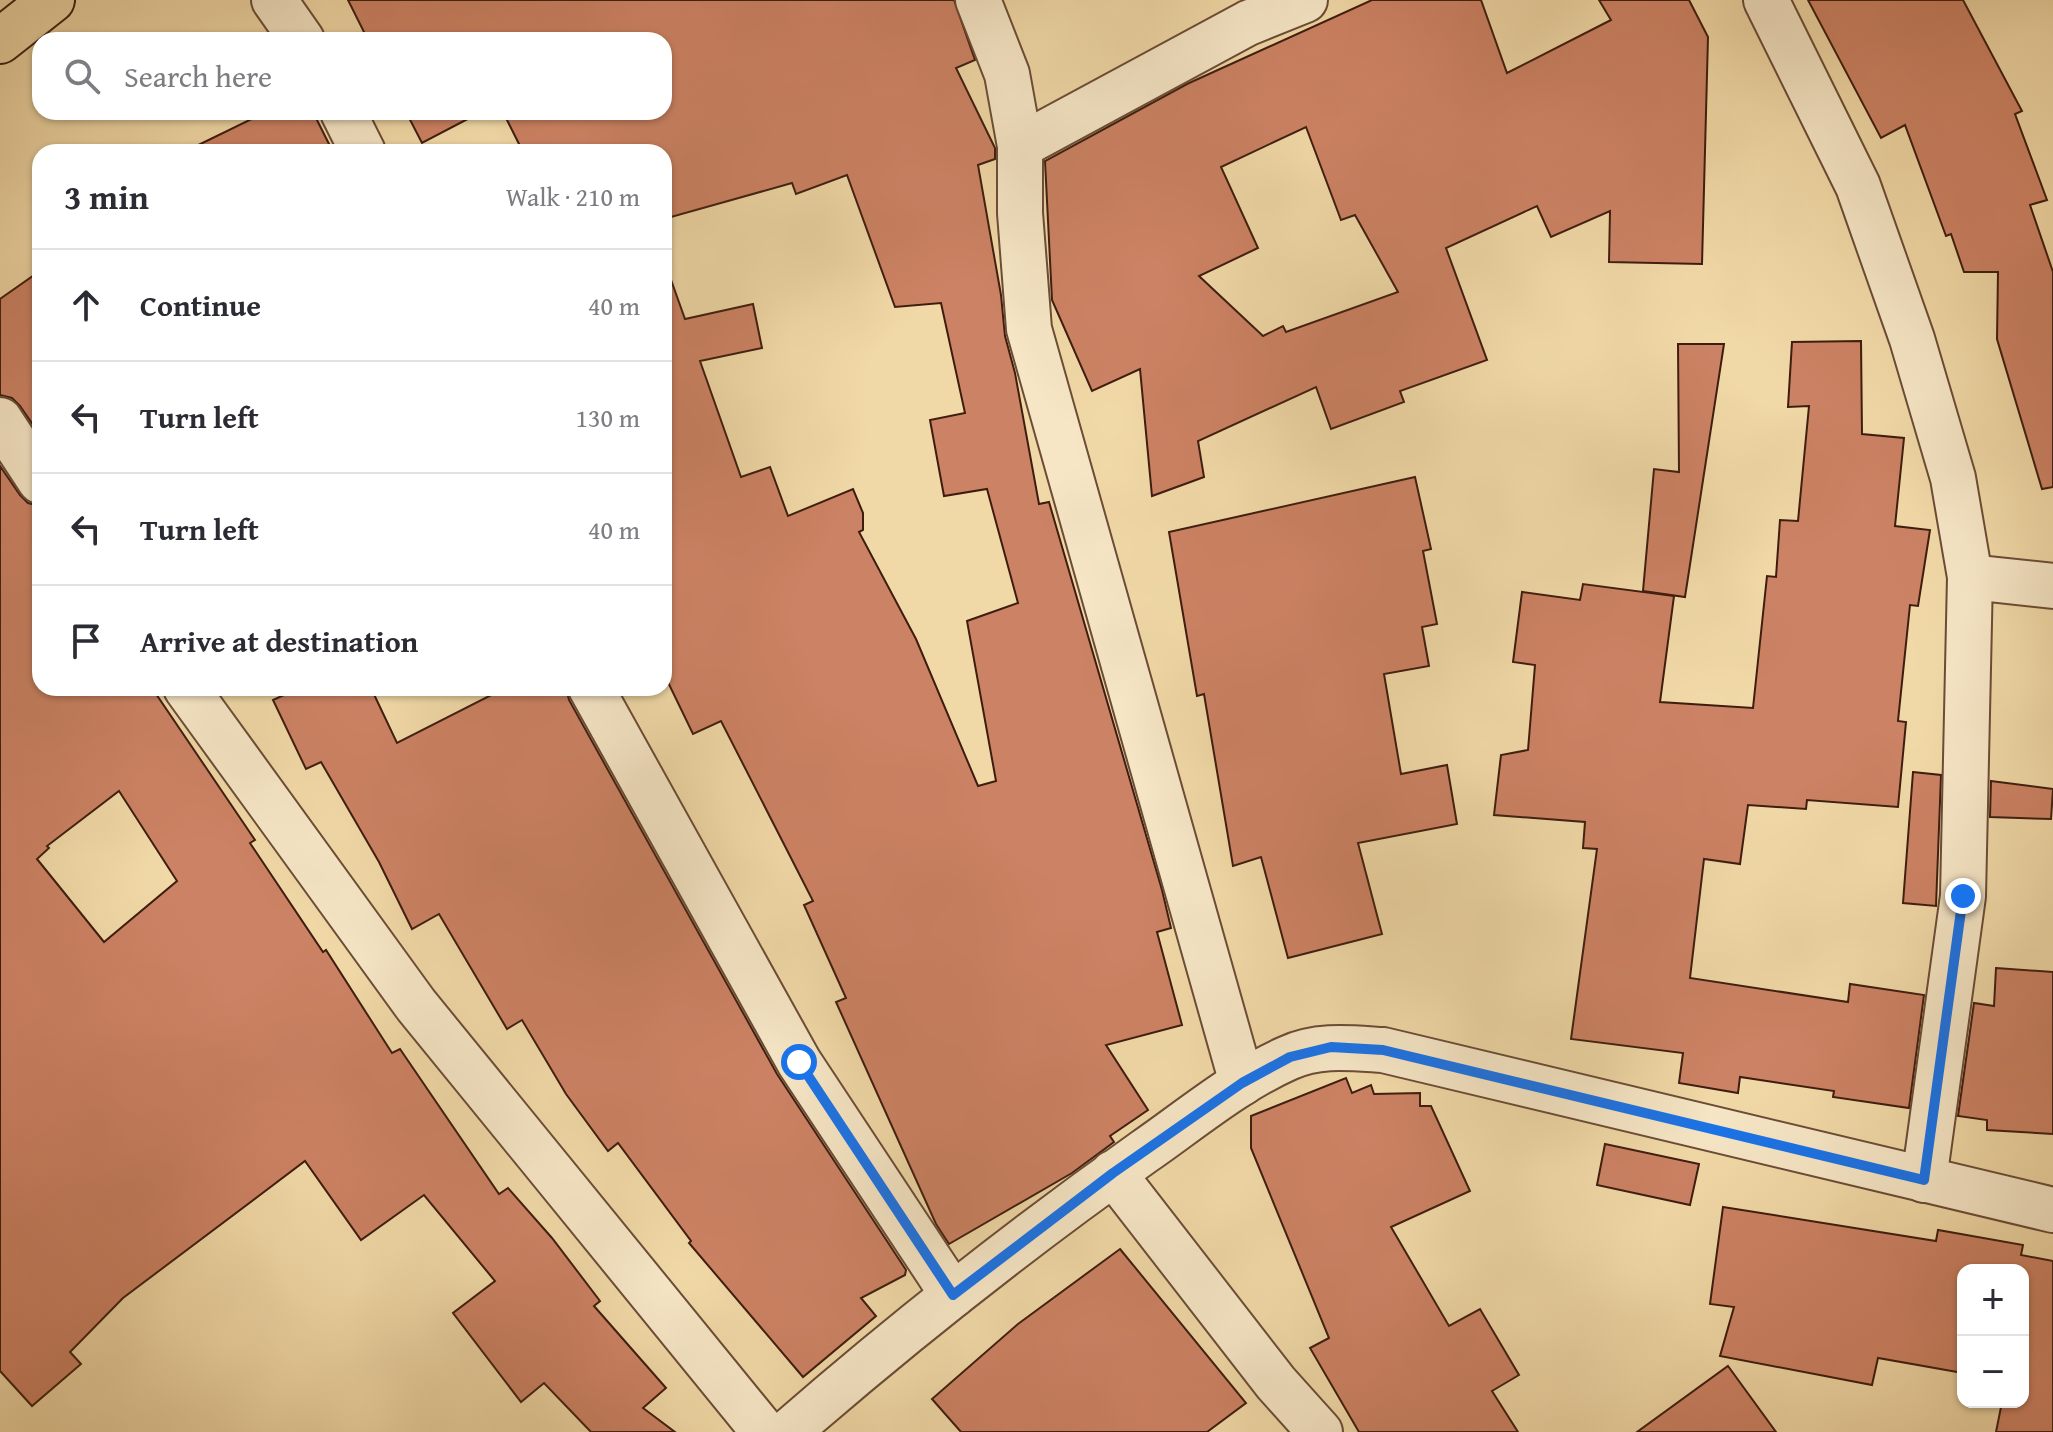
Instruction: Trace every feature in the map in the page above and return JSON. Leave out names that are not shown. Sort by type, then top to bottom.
[{"type":"main road","points":[[0,41],[52,0]]},
{"type":"street","points":[[274,0],[296,32]]},
{"type":"street","points":[[978,0],[1007,74],[1020,146],[1020,213],[1029,329],[1242,1083]]},
{"type":"street","points":[[1020,146],[1248,23],[1305,0]]},
{"type":"street","points":[[1766,0],[1858,186],[1912,339],[1953,478],[1970,577],[1963,896],[1924,1180]]},
{"type":"street","points":[[347,120],[359,144]]},
{"type":"street","points":[[0,420],[32,469]]},
{"type":"street","points":[[1970,577],[2053,586]]},
{"type":"street","points":[[192,696],[416,1005],[764,1432]]},
{"type":"street","points":[[595,696],[799,1062],[953,1295]]},
{"type":"street","points":[[813,1425],[953,1295],[1113,1173],[1242,1083],[1290,1057],[1331,1047],[1383,1050],[2053,1210]]},
{"type":"street","points":[[1113,1173],[1276,1383],[1320,1432]]},
{"type":"building","points":[[348,0],[954,0],[975,60],[956,68],[995,148],[995,159],[978,165],[1001,295],[1005,336],[1015,373],[1039,504],[1049,502],[1162,890],[1171,928],[1157,932],[1182,1025],[1106,1045],[1148,1110],[1110,1136],[1114,1142],[1072,1173],[949,1244],[936,1224],[836,1002],[846,998],[804,905],[813,901],[721,721],[693,734],[672,691],[672,283],[685,319],[753,304],[762,348],[700,361],[741,477],[770,467],[788,516],[853,489],[863,513],[863,530],[859,532],[916,639],[978,786],[996,781],[967,621],[1018,603],[987,489],[944,496],[930,420],[965,413],[941,303],[895,307],[847,175],[796,194],[792,183],[672,217],[672,144],[519,144],[507,120],[672,120],[672,32],[364,32]]},
{"type":"building","points":[[1372,0],[1481,0],[1507,73],[1611,20],[1599,0],[1689,0],[1708,37],[1702,264],[1609,262],[1610,211],[1551,237],[1537,206],[1446,248],[1487,360],[1400,391],[1404,402],[1331,429],[1316,387],[1198,441],[1204,477],[1152,496],[1140,369],[1092,391],[1052,300],[1045,161],[1187,84]],"holes":[[[1306,127],[1341,220],[1355,215],[1398,292],[1286,332],[1283,326],[1263,336],[1199,276],[1258,248],[1221,167]]]},
{"type":"building","points":[[1808,0],[1963,0],[2022,111],[2015,114],[2047,200],[2030,205],[2053,272],[2053,487],[2042,489],[1997,339],[1998,272],[1964,272],[1951,234],[1946,236],[1905,125],[1881,138]]},
{"type":"building","points":[[250,120],[317,120],[329,144],[200,144]]},
{"type":"building","points":[[410,120],[466,120],[422,143]]},
{"type":"building","points":[[32,277],[32,423],[12,398],[0,395],[0,299]]},
{"type":"building","points":[[1861,341],[1862,434],[1904,438],[1895,526],[1930,530],[1918,606],[1910,605],[1898,721],[1906,722],[1898,807],[1807,800],[1806,809],[1748,805],[1740,864],[1704,859],[1690,978],[1848,1002],[1850,984],[1924,995],[1909,1108],[1833,1097],[1834,1091],[1740,1077],[1738,1093],[1679,1083],[1683,1053],[1571,1039],[1597,849],[1583,848],[1585,822],[1494,815],[1501,755],[1528,750],[1535,665],[1513,662],[1522,592],[1580,600],[1583,584],[1674,596],[1660,702],[1753,708],[1767,576],[1776,577],[1780,520],[1798,521],[1809,406],[1788,407],[1792,342]]},
{"type":"building","points":[[1678,344],[1724,344],[1685,597],[1643,591],[1654,469],[1679,472]]},
{"type":"building","points":[[0,466],[20,495],[32,504],[32,696],[157,696],[255,840],[250,843],[323,952],[326,950],[392,1053],[400,1049],[499,1194],[508,1188],[552,1238],[600,1301],[594,1306],[666,1388],[643,1408],[675,1432],[591,1432],[544,1383],[521,1402],[453,1313],[495,1281],[424,1195],[361,1240],[305,1161],[123,1298],[70,1352],[81,1364],[32,1406],[0,1371]],"holes":[[[119,791],[177,881],[104,942],[37,859],[49,848],[47,846]]]},
{"type":"building","points":[[1415,477],[1431,549],[1423,551],[1437,624],[1422,627],[1429,666],[1384,674],[1401,774],[1447,765],[1457,824],[1358,843],[1382,934],[1288,958],[1261,857],[1233,866],[1204,694],[1197,696],[1169,532]]},
{"type":"building","points":[[282,696],[375,696],[397,743],[489,696],[568,696],[777,1074],[906,1270],[905,1275],[861,1298],[876,1316],[803,1377],[689,1243],[691,1241],[618,1143],[608,1151],[566,1094],[522,1020],[507,1029],[439,914],[412,929],[379,862],[321,762],[306,769],[273,700]]},
{"type":"building","points":[[1913,772],[1941,775],[1936,906],[1903,903]]},
{"type":"building","points":[[1991,781],[2053,789],[2051,819],[1990,817]]},
{"type":"building","points":[[1996,968],[2053,972],[2053,1134],[1987,1130],[1987,1120],[1958,1116],[1974,1003],[1994,1006]]},
{"type":"building","points":[[1346,1078],[1352,1093],[1371,1085],[1374,1094],[1420,1093],[1420,1106],[1431,1106],[1470,1191],[1391,1227],[1449,1326],[1480,1309],[1519,1375],[1492,1391],[1518,1432],[1359,1432],[1310,1348],[1329,1338],[1251,1148],[1251,1116]]},
{"type":"building","points":[[1605,1144],[1699,1164],[1690,1205],[1597,1185]]},
{"type":"building","points":[[1723,1207],[1936,1241],[1938,1230],[2023,1245],[2021,1255],[2053,1261],[2053,1432],[1996,1432],[2001,1408],[2029,1408],[2029,1264],[1957,1264],[1957,1372],[1878,1358],[1872,1385],[1720,1356],[1734,1307],[1710,1304]]},
{"type":"building","points":[[1120,1249],[1246,1403],[1207,1432],[961,1432],[932,1399],[1018,1324]]},
{"type":"building","points":[[1728,1366],[1776,1432],[1637,1432]]},
{"type":"route","points":[[799,1062],[953,1295],[1113,1173],[1242,1083],[1290,1057],[1331,1047],[1383,1050],[1924,1180],[1963,896]]}]
